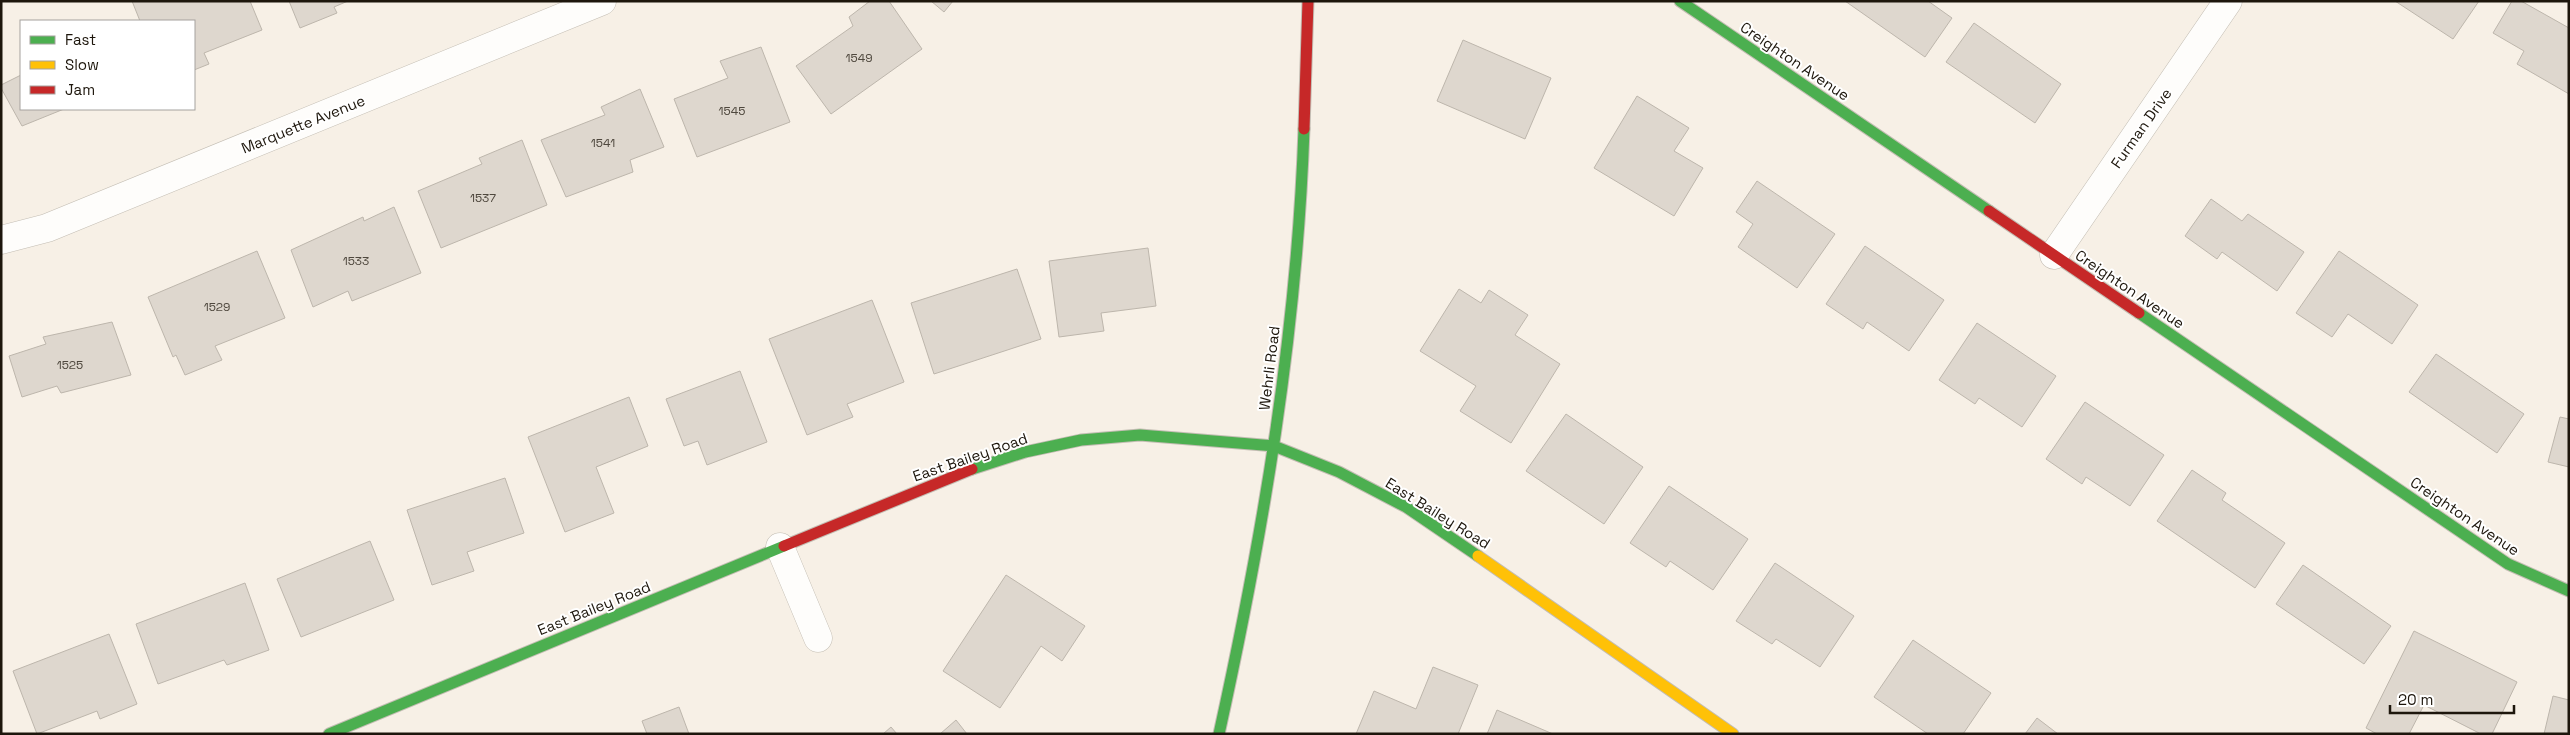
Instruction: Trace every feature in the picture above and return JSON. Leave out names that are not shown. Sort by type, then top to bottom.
[{"type":"street","name":"Marquette Avenue","points":[[1,240],[47,228],[602,1]]},
{"type":"street","name":"Wehrli Road","points":[[1219,734],[1262,530],[1286,362],[1300,220],[1308,1]]},
{"type":"street","name":"Creighton Avenue","points":[[1680,1],[2508,564],[2569,591]]},
{"type":"street","name":"Furman Drive","points":[[2054,255],[2228,1]]},
{"type":"street","name":"East Bailey Road","points":[[329,734],[963,472],[1025,452],[1072,442],[1140,436],[1274,446],[1339,472],[1406,507],[1706,726],[1733,734]]},
{"type":"street","points":[[780,548],[818,638]]},
{"type":"building","points":[[132,1],[250,1],[262,30],[204,53],[209,64],[195,70],[195,20],[140,20]]},
{"type":"building","points":[[289,1],[348,1],[334,7],[337,13],[300,28]]},
{"type":"building","points":[[870,1],[889,1],[922,49],[831,114],[796,66],[853,26],[849,17]]},
{"type":"building","points":[[931,1],[953,1],[944,12]]},
{"type":"building","points":[[1845,1],[1928,1],[1952,18],[1925,57]]},
{"type":"building","points":[[2395,1],[2479,1],[2453,39]]},
{"type":"building","points":[[2512,1],[2521,1],[2569,28],[2569,94],[2517,64],[2524,51],[2493,33]]},
{"type":"building","points":[[1974,23],[2061,84],[2035,123],[1946,62]]},
{"type":"building","points":[[1463,40],[1551,78],[1525,139],[1437,101]]},
{"type":"building","points":[[761,47],[790,122],[697,157],[674,99],[728,78],[720,61]]},
{"type":"building","points":[[20,76],[20,110],[62,110],[22,126],[1,85]]},
{"type":"building","points":[[640,89],[664,147],[630,160],[633,172],[566,197],[541,140],[605,115],[601,107]]},
{"type":"building","points":[[1637,96],[1689,128],[1674,151],[1703,168],[1674,216],[1594,168]]},
{"type":"building","points":[[522,140],[547,205],[441,248],[418,191],[482,164],[479,158]]},
{"type":"building","points":[[1757,181],[1835,234],[1797,288],[1738,247],[1753,224],[1736,212]]},
{"type":"building","points":[[2211,199],[2242,221],[2248,214],[2304,252],[2277,291],[2222,252],[2217,259],[2185,236]]},
{"type":"building","points":[[394,207],[421,273],[352,301],[348,291],[313,307],[291,250],[363,217],[364,221]]},
{"type":"building","points":[[1865,246],[1944,300],[1909,351],[1867,322],[1863,329],[1826,304]]},
{"type":"building","points":[[1148,248],[1156,306],[1101,313],[1104,331],[1059,337],[1049,261]]},
{"type":"building","points":[[257,251],[285,318],[215,346],[222,360],[185,375],[176,355],[173,357],[148,297]]},
{"type":"building","points":[[2339,251],[2418,305],[2392,344],[2348,314],[2332,337],[2296,313]]},
{"type":"building","points":[[1017,269],[1041,339],[934,374],[911,303]]},
{"type":"building","points":[[1459,289],[1481,303],[1489,290],[1528,315],[1515,335],[1560,364],[1511,443],[1460,411],[1476,386],[1420,351]]},
{"type":"building","points":[[872,300],[904,382],[847,404],[853,417],[807,435],[769,339]]},
{"type":"building","points":[[112,322],[131,375],[61,393],[57,386],[22,397],[9,356],[46,344],[43,337]]},
{"type":"building","points":[[1977,323],[2056,376],[2022,427],[1979,398],[1975,404],[1939,380]]},
{"type":"building","points":[[2436,354],[2524,414],[2497,453],[2409,392]]},
{"type":"building","points":[[740,371],[767,442],[707,465],[698,441],[684,446],[666,399]]},
{"type":"building","points":[[629,397],[648,446],[596,467],[614,513],[565,532],[528,437]]},
{"type":"building","points":[[2085,402],[2164,455],[2130,506],[2086,477],[2082,484],[2046,459]]},
{"type":"building","points":[[1566,414],[1643,467],[1604,524],[1526,471]]},
{"type":"building","points":[[2560,417],[2569,419],[2569,467],[2548,462]]},
{"type":"building","points":[[2192,470],[2226,493],[2222,500],[2285,543],[2255,588],[2157,521]]},
{"type":"building","points":[[505,478],[524,533],[467,552],[474,571],[432,585],[407,510]]},
{"type":"building","points":[[1669,486],[1748,539],[1713,590],[1670,561],[1666,567],[1630,543]]},
{"type":"building","points":[[370,541],[394,600],[301,637],[277,579]]},
{"type":"building","points":[[1775,563],[1854,616],[1820,667],[1776,639],[1772,644],[1736,621]]},
{"type":"building","points":[[2303,565],[2391,626],[2364,664],[2276,604]]},
{"type":"building","points":[[1006,575],[1085,626],[1062,661],[1041,646],[1000,708],[943,671]]},
{"type":"building","points":[[245,583],[269,650],[227,665],[224,660],[158,684],[136,624]]},
{"type":"building","points":[[2414,631],[2517,682],[2492,734],[2481,734],[2424,705],[2409,734],[2377,734],[2366,728]]},
{"type":"building","points":[[109,634],[137,704],[100,719],[97,711],[37,734],[13,671]]},
{"type":"building","points":[[1913,640],[1991,693],[1963,734],[1928,734],[1874,697]]},
{"type":"building","points":[[1433,667],[1478,685],[1458,734],[1356,734],[1374,691],[1416,709]]},
{"type":"building","points":[[2553,696],[2569,700],[2569,734],[2544,734]]},
{"type":"building","points":[[679,707],[689,734],[647,734],[642,721]]},
{"type":"building","points":[[1497,710],[1553,734],[1487,734]]},
{"type":"building","points":[[2037,718],[2058,734],[2025,734]]},
{"type":"building","points":[[956,720],[967,734],[940,734]]},
{"type":"building","points":[[891,727],[897,734],[883,734]]},
{"type":"traffic: fast","points":[[1680,1],[1989,211]]},
{"type":"traffic: fast","points":[[1219,734],[1250,584],[1286,358],[1300,206],[1304,129]]},
{"type":"traffic: fast","points":[[2139,313],[2508,564],[2569,591]]},
{"type":"traffic: fast","points":[[972,469],[1025,452],[1081,440],[1140,435],[1274,446],[1339,472],[1406,507],[1478,556]]},
{"type":"traffic: fast","points":[[329,734],[784,546]]},
{"type":"traffic: slow","points":[[1478,556],[1733,734]]},
{"type":"traffic: jam","points":[[1304,129],[1308,1]]},
{"type":"traffic: jam","points":[[1989,211],[2139,313]]},
{"type":"traffic: jam","points":[[784,546],[972,469]]}]
